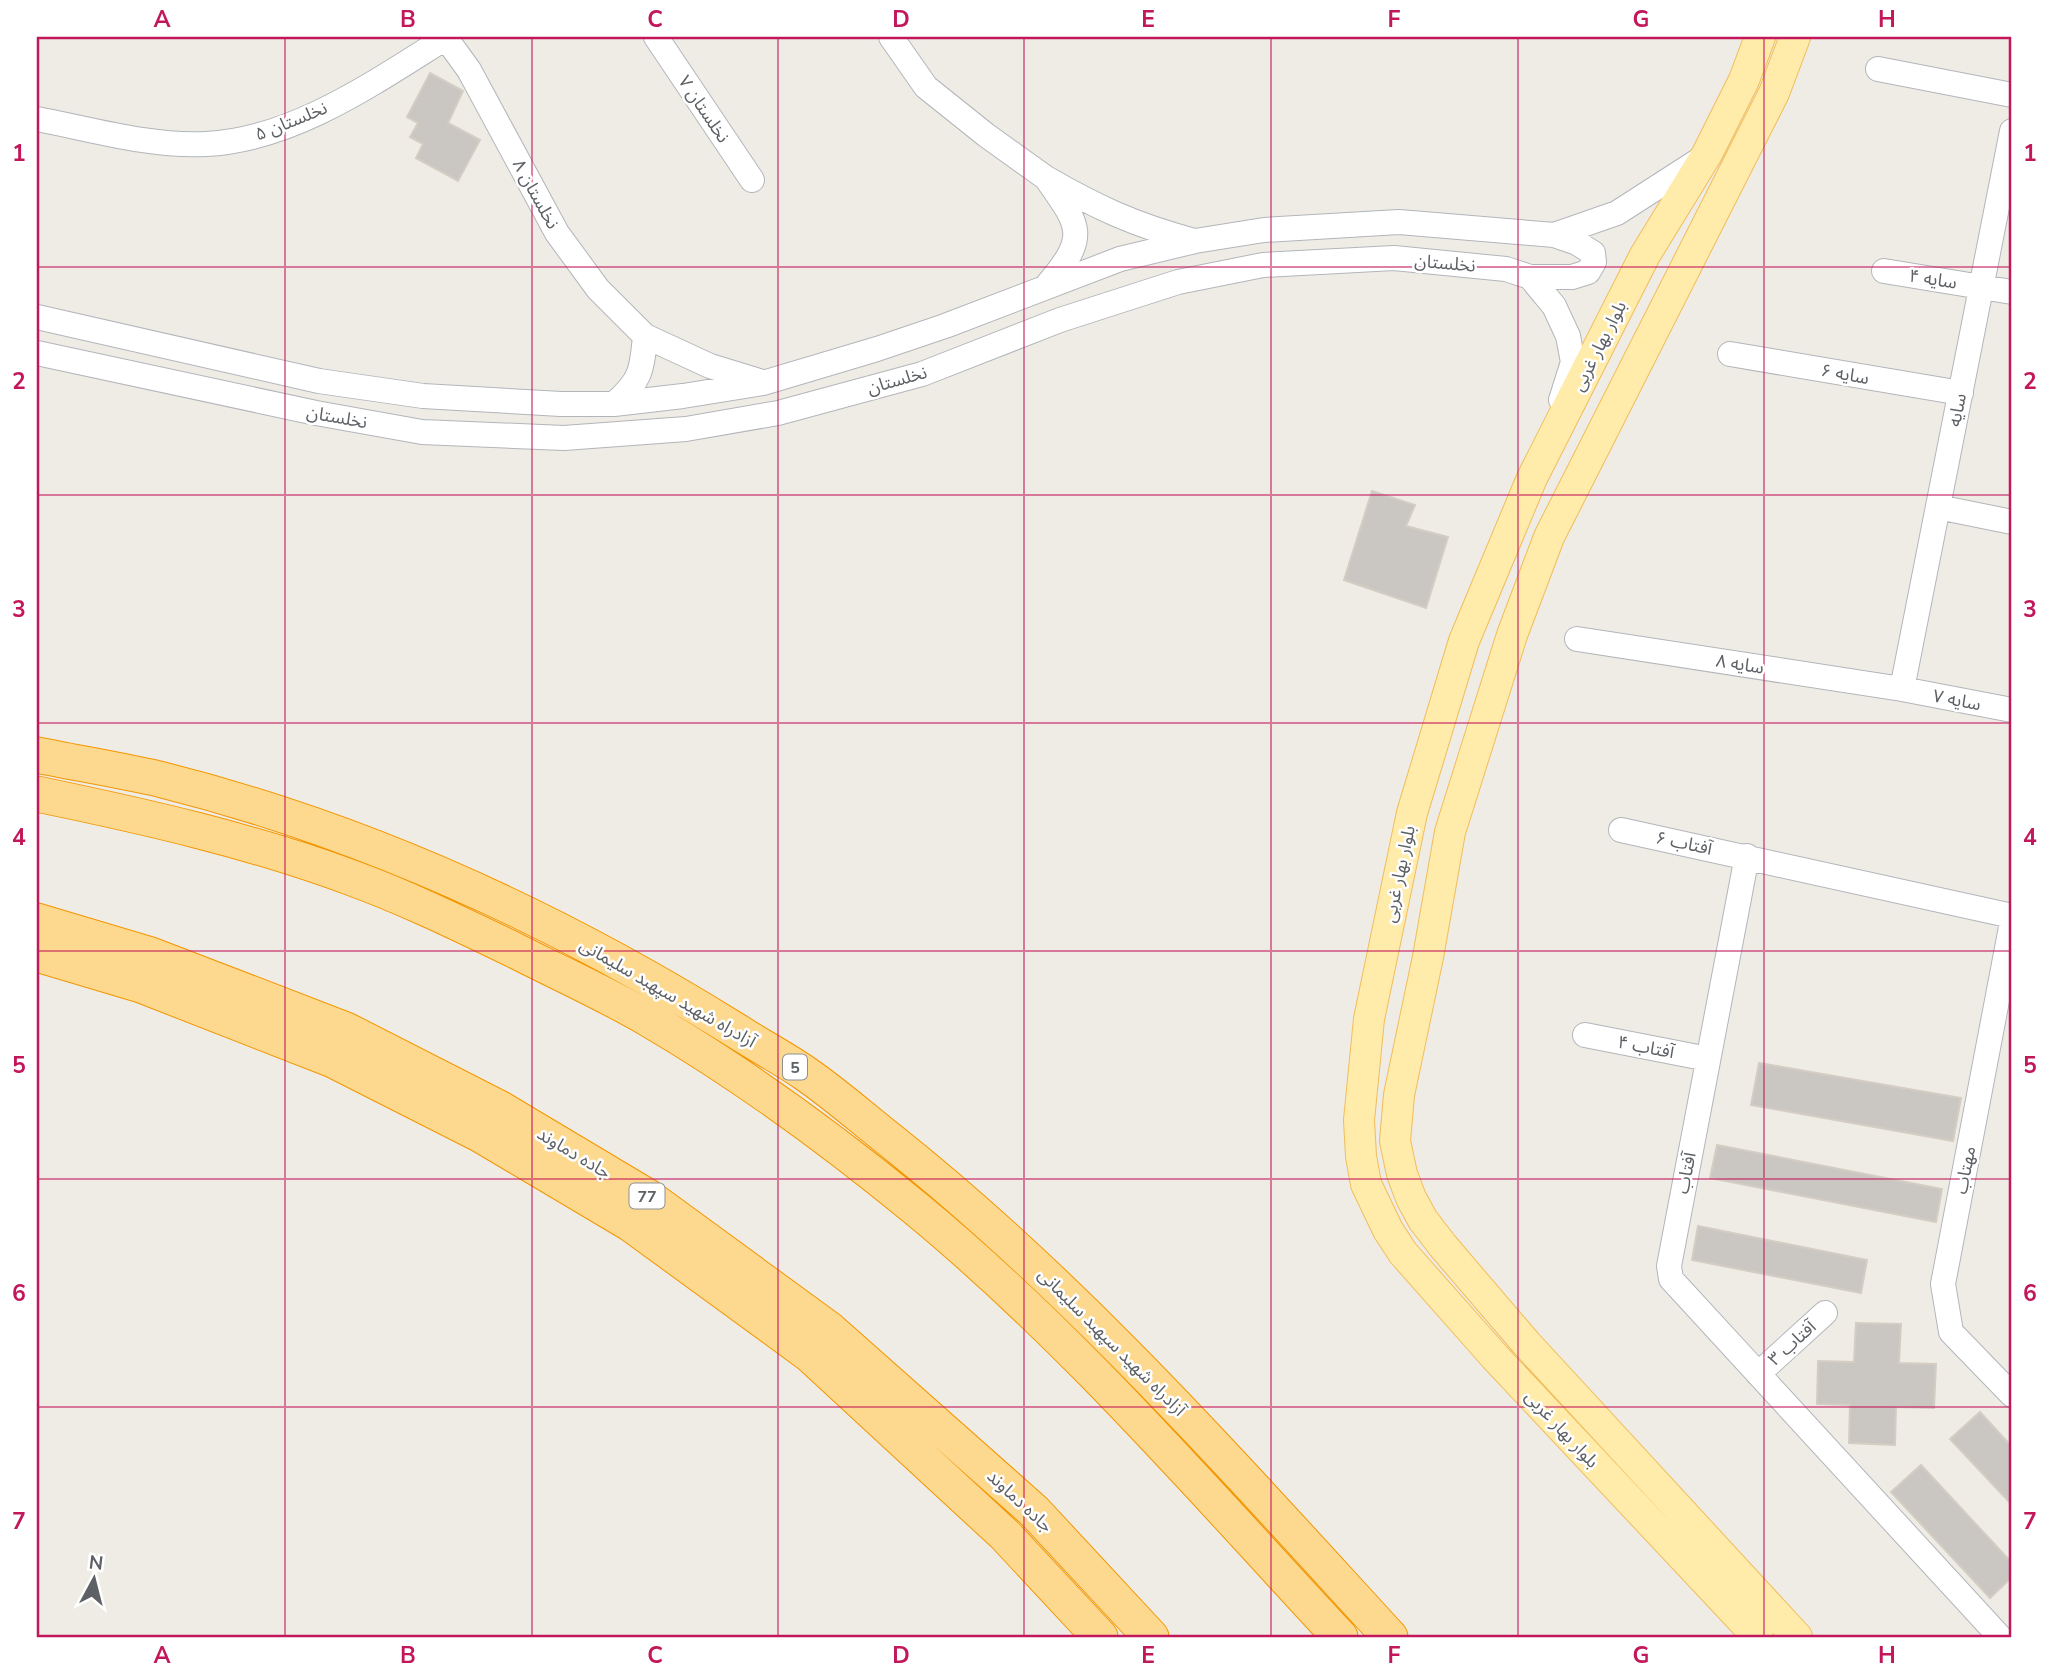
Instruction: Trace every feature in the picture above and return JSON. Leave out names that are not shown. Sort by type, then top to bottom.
[{"type":"highway","name":"آزادراه شهید سپهبد سلیمانی","points":[[37,755],[158,779],[263,809],[367,845],[463,884],[561,931],[663,985],[807,1074],[939,1179],[1060,1287],[1188,1418],[1390,1637]]},
{"type":"highway","name":"آزادراه شهید سپهبد سلیمانی","points":[[37,794],[149,817],[352,878],[449,918],[646,1017],[742,1078],[784,1106],[915,1208],[1035,1315],[1162,1445],[1340,1637]]},
{"type":"highway","name":"جاده دماوند","points":[[37,921],[151,955],[346,1030],[499,1108],[648,1197],[830,1330],[1034,1511],[1151,1637]]},
{"type":"highway","name":"جاده دماوند","points":[[37,954],[141,985],[333,1060],[481,1135],[631,1224],[809,1354],[1005,1535],[1100,1637]]},
{"type":"main road","name":"بلوار بهار غربی","points":[[1758,1637],[1495,1357],[1403,1253],[1388,1230],[1366,1184],[1359,1120],[1369,1019],[1412,813],[1465,641],[1532,478],[1645,255],[1707,154],[1744,80],[1760,37]]},
{"type":"main road","name":"بلوار بهار غربی","points":[[1795,37],[1774,93],[1549,537],[1512,635],[1450,832],[1428,957],[1399,1095],[1395,1141],[1410,1198],[1443,1246],[1526,1343],[1797,1637]]},
{"type":"street","name":"نخلستان ۵","points":[[37,119],[172,144],[206,144],[251,138],[298,121],[349,97],[446,37]]},
{"type":"street","name":"نخلستان ۸","points":[[446,37],[469,70],[556,233],[598,289],[645,336]]},
{"type":"street","name":"نخلستان ۷","points":[[656,37],[752,180]]},
{"type":"street","points":[[891,37],[926,87],[1046,178],[1096,206],[1146,228],[1195,241]]},
{"type":"street","points":[[1878,69],[2012,95]]},
{"type":"street","name":"سایه","points":[[1902,689],[2012,131]]},
{"type":"street","name":"نخلستان","points":[[1554,235],[1617,213],[1707,154]]},
{"type":"street","points":[[1046,178],[1071,213],[1076,236],[1069,260],[1047,285]]},
{"type":"street","name":"نخلستان","points":[[37,317],[319,381],[423,396],[561,404],[614,404],[763,383],[945,326],[1047,285],[1120,260],[1195,241],[1264,230],[1399,222],[1554,235],[1577,243],[1593,253],[1594,262],[1588,272],[1572,277],[1530,277],[1506,269],[1394,258],[1263,265],[1178,282],[1060,320],[922,374],[778,413],[686,429],[564,438],[422,432],[316,413],[37,352]]},
{"type":"street","name":"سایه ۴","points":[[1884,271],[2012,292]]},
{"type":"street","points":[[1530,277],[1554,306],[1568,336],[1573,362],[1532,478]]},
{"type":"street","points":[[614,404],[632,389],[643,363],[645,336],[710,366],[763,383]]},
{"type":"street","name":"سایه ۶","points":[[1730,354],[1961,393]]},
{"type":"street","points":[[1938,506],[2012,522]]},
{"type":"street","name":"سایه ۸","points":[[1577,639],[1902,689]]},
{"type":"street","name":"سایه ۷","points":[[1902,689],[2012,710]]},
{"type":"street","name":"آفتاب ۶","points":[[1622,830],[1746,856]]},
{"type":"street","points":[[1746,856],[2012,916]]},
{"type":"street","name":"آفتاب","points":[[1746,856],[1669,1266],[1671,1279],[2001,1637]]},
{"type":"street","name":"مهتاب","points":[[2012,922],[1943,1284],[1951,1332],[2012,1395]]},
{"type":"street","name":"آفتاب ۴","points":[[1585,1035],[1708,1059]]},
{"type":"street","name":"آفتاب ۳","points":[[1758,1374],[1825,1312]]},
{"type":"street","points":[[2001,1637],[2012,1629]]},
{"type":"building","points":[[430,73],[463,91],[448,123],[480,140],[458,181],[416,158],[423,144],[410,137],[418,123],[407,117]]},
{"type":"building","points":[[1372,491],[1415,505],[1406,526],[1448,537],[1426,608],[1344,580]]},
{"type":"building","points":[[1759,1063],[1961,1098],[1953,1141],[1751,1105]]},
{"type":"building","points":[[1717,1145],[1942,1189],[1936,1222],[1710,1178]]},
{"type":"building","points":[[1698,1226],[1867,1260],[1861,1293],[1692,1260]]},
{"type":"building","points":[[1856,1323],[1901,1324],[1899,1363],[1936,1364],[1934,1408],[1896,1407],[1895,1445],[1849,1443],[1850,1405],[1817,1404],[1818,1361],[1854,1362]]},
{"type":"building","points":[[1980,1412],[2012,1447],[2012,1505],[1950,1439]]},
{"type":"building","points":[[1921,1465],[2012,1563],[2012,1577],[1990,1598],[1891,1492]]}]
